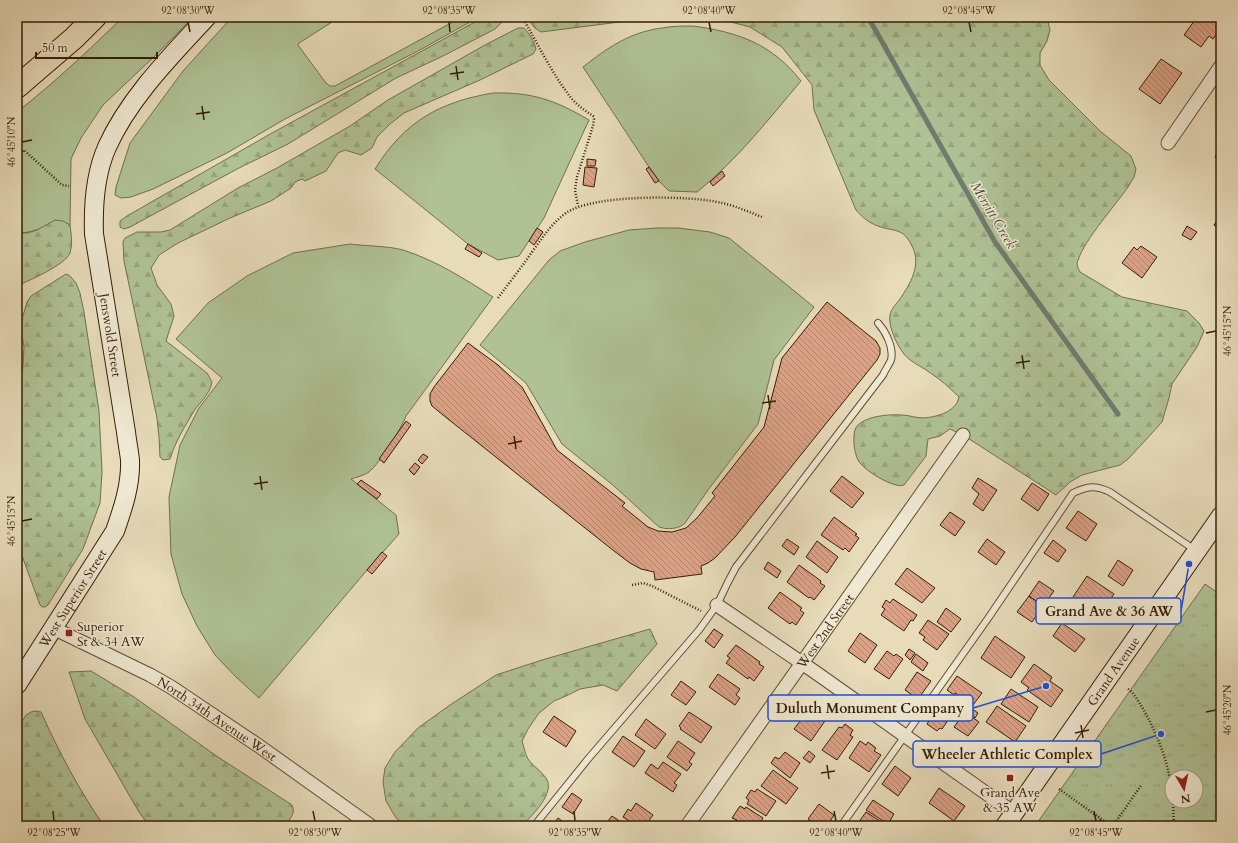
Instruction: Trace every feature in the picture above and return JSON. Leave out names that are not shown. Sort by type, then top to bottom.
[{"type":"highway","points":[[17,87],[74,38],[95,17]]},
{"type":"street","name":"Jenswold Street","points":[[123,508],[129,482],[130,460],[94,234],[93,211],[97,184],[106,148],[125,115],[160,68],[207,17]]},
{"type":"street","points":[[1168,143],[1221,66]]},
{"type":"street","name":"West 2nd Street","points":[[686,826],[963,435]]},
{"type":"street","name":"West Superior Street","points":[[17,685],[115,531],[123,508]]},
{"type":"street","name":"Grand Avenue","points":[[1009,820],[1221,516]]},
{"type":"street","points":[[717,605],[802,663],[904,736],[1009,820]]},
{"type":"street","name":"North 34th Avenue West","points":[[53,628],[150,675],[171,687],[259,746],[371,826]]},
{"type":"lane","points":[[534,826],[573,776],[699,630],[717,605],[736,567],[883,375],[891,360],[890,346],[884,329],[878,323]]},
{"type":"lane","points":[[841,826],[989,616],[1073,493],[1082,488],[1100,487],[1110,492],[1196,551]]},
{"type":"path","points":[[522,17],[572,99],[581,108],[593,116],[593,126],[577,177],[575,190],[578,206]]},
{"type":"path","points":[[17,177],[20,154],[24,150],[62,185],[69,186]]},
{"type":"path","points":[[498,298],[548,229],[568,212],[578,206],[610,200],[692,198],[737,206],[762,217]]},
{"type":"path","points":[[17,346],[17,354]]},
{"type":"path","points":[[632,585],[643,583],[652,586],[709,616]]},
{"type":"path","points":[[1128,689],[1140,705],[1157,735],[1168,769]]},
{"type":"path","points":[[1059,789],[1112,826],[1142,784]]},
{"type":"path","points":[[1173,809],[1174,826]]},
{"type":"path","points":[[1097,826],[1101,819]]},
{"type":"green space","points":[[123,17],[193,17],[158,53],[103,105],[81,138],[71,159],[70,225],[56,222],[34,231],[17,233],[17,112],[71,66]]},
{"type":"green space","points":[[232,17],[340,17],[298,45],[326,83],[330,86],[335,86],[462,17],[479,17],[418,51],[285,119],[227,153],[153,189],[131,197],[121,198],[115,195],[116,187],[130,143],[183,71]]},
{"type":"green space","points":[[484,17],[507,17],[495,29],[396,78],[288,144],[239,168],[130,227],[124,229],[120,227],[120,221],[127,216],[272,133]]},
{"type":"green space","points":[[526,17],[653,17],[541,32],[535,28]]},
{"type":"green space","points":[[712,17],[1044,17],[1048,22],[1050,30],[1047,41],[1040,53],[1040,65],[1049,80],[1100,131],[1131,156],[1136,169],[1134,177],[1128,187],[1082,251],[1077,263],[1080,272],[1122,297],[1187,311],[1199,323],[1204,331],[1197,347],[1172,384],[1162,422],[1128,459],[1120,465],[1082,475],[1070,482],[1056,495],[963,435],[950,429],[940,436],[928,439],[926,456],[904,485],[893,484],[879,478],[861,464],[855,452],[854,432],[858,425],[862,422],[878,416],[905,415],[923,418],[940,415],[950,410],[957,402],[959,397],[937,378],[906,357],[894,336],[890,325],[891,313],[914,274],[916,260],[915,253],[909,240],[902,233],[872,223],[856,210],[814,110],[812,85],[782,47],[750,27]]},
{"type":"green space","points":[[693,26],[725,32],[753,42],[778,58],[790,68],[801,81],[739,153],[712,180],[697,192],[669,191],[659,181],[649,167],[583,67],[610,47],[629,37],[650,30],[666,27]]},
{"type":"green space","points":[[518,28],[524,28],[531,37],[536,49],[533,54],[480,80],[404,113],[377,137],[372,148],[361,155],[345,150],[338,153],[326,171],[305,181],[302,179],[295,182],[291,188],[271,201],[230,218],[178,243],[159,255],[151,268],[157,285],[171,304],[174,316],[166,341],[207,373],[212,382],[207,394],[194,411],[180,434],[170,459],[163,460],[160,457],[157,418],[124,261],[123,242],[125,238],[137,232],[161,232],[170,230],[238,188],[277,168],[350,126],[388,100]]},
{"type":"green space","points":[[493,93],[520,94],[554,102],[589,120],[544,218],[519,256],[498,260],[468,244],[375,169],[398,139],[425,117],[456,102]]},
{"type":"green space","points":[[55,220],[63,221],[70,225],[72,242],[70,253],[67,258],[54,267],[17,286],[17,233],[27,233],[37,230]]},
{"type":"green space","points":[[678,228],[710,232],[729,238],[814,307],[774,360],[758,424],[685,523],[680,527],[670,529],[659,527],[614,486],[562,444],[526,383],[480,345],[549,260],[560,251],[585,242],[629,230]]},
{"type":"green space","points":[[350,244],[391,248],[415,254],[450,270],[493,297],[406,416],[395,437],[374,468],[361,476],[351,479],[396,515],[399,534],[259,698],[215,655],[197,626],[182,594],[171,554],[169,497],[180,445],[199,408],[222,378],[176,339],[208,303],[247,276],[293,253]]},
{"type":"green space","points":[[66,274],[76,283],[80,293],[99,411],[102,472],[100,503],[83,549],[48,605],[42,607],[17,542],[17,404],[23,366],[24,347],[21,330],[22,319],[27,302],[31,296]]},
{"type":"green space","points":[[1205,584],[1221,595],[1221,826],[1035,826]]},
{"type":"green space","points":[[650,629],[657,644],[617,691],[603,685],[580,689],[554,701],[539,713],[528,729],[522,741],[525,753],[530,762],[546,778],[548,790],[542,804],[522,826],[406,826],[396,818],[386,801],[383,782],[385,768],[395,752],[418,728],[496,675],[542,660]]},
{"type":"green space","points":[[91,671],[134,697],[215,755],[292,805],[293,814],[290,819],[284,826],[149,826],[139,812],[85,719],[69,672]]},
{"type":"green space","points":[[35,711],[41,712],[55,742],[86,799],[104,826],[17,826],[17,730],[26,715]]},
{"type":"building","points":[[1197,17],[1221,17],[1221,20],[1216,28],[1219,30],[1213,39],[1209,36],[1201,47],[1184,35]]},
{"type":"building","points":[[1161,59],[1182,73],[1160,104],[1139,89]]},
{"type":"building","points":[[1221,147],[1221,161],[1215,157]]},
{"type":"building","points":[[587,159],[596,160],[595,166],[587,166]]},
{"type":"building","points":[[585,167],[597,168],[594,187],[583,185]]},
{"type":"building","points":[[649,167],[659,181],[655,183],[646,169]]},
{"type":"building","points":[[722,171],[725,176],[713,186],[710,182]]},
{"type":"building","points":[[1221,215],[1221,231],[1214,225]]},
{"type":"building","points":[[1187,226],[1197,232],[1191,240],[1182,235]]},
{"type":"building","points":[[537,228],[543,232],[534,245],[529,241]]},
{"type":"building","points":[[468,244],[482,253],[479,257],[465,249]]},
{"type":"building","points":[[1141,246],[1157,257],[1142,278],[1122,263],[1134,247],[1137,250]]},
{"type":"building","points":[[827,302],[876,341],[880,348],[880,354],[877,360],[735,537],[715,558],[701,566],[702,574],[655,580],[654,572],[641,569],[614,551],[443,415],[432,406],[430,401],[430,394],[434,387],[468,343],[498,365],[522,387],[557,450],[625,503],[622,506],[648,527],[658,531],[672,532],[686,528],[697,518],[715,496],[712,493],[764,427],[782,358]]},
{"type":"building","points":[[406,421],[411,425],[384,463],[379,459]]},
{"type":"building","points":[[423,454],[428,457],[422,464],[418,460]]},
{"type":"building","points":[[415,463],[420,467],[414,475],[409,470]]},
{"type":"building","points":[[842,476],[864,493],[852,508],[830,491]]},
{"type":"building","points":[[978,478],[997,490],[983,511],[973,504],[979,494],[972,488]]},
{"type":"building","points":[[361,480],[381,494],[377,499],[357,484]]},
{"type":"building","points":[[1032,483],[1049,494],[1038,511],[1021,499]]},
{"type":"building","points":[[1078,511],[1097,524],[1086,541],[1066,528]]},
{"type":"building","points":[[950,512],[965,522],[955,536],[940,525]]},
{"type":"building","points":[[834,517],[857,534],[855,535],[859,538],[849,552],[845,548],[843,550],[821,535]]},
{"type":"building","points":[[787,539],[799,547],[794,555],[782,546]]},
{"type":"building","points":[[987,539],[1005,552],[996,565],[978,552]]},
{"type":"building","points":[[1053,540],[1066,550],[1058,562],[1044,553]]},
{"type":"building","points":[[817,541],[838,557],[827,573],[806,557]]},
{"type":"building","points":[[382,552],[387,556],[372,574],[367,570]]},
{"type":"building","points":[[1118,560],[1133,570],[1123,586],[1108,576]]},
{"type":"building","points":[[768,562],[781,571],[777,578],[764,569]]},
{"type":"building","points":[[799,565],[821,581],[820,583],[825,586],[814,600],[787,582]]},
{"type":"building","points":[[907,568],[935,588],[922,603],[895,584]]},
{"type":"building","points":[[1087,576],[1114,594],[1100,615],[1073,597]]},
{"type":"building","points":[[1039,581],[1054,591],[1043,606],[1029,596]]},
{"type":"building","points":[[780,592],[802,608],[800,610],[804,613],[796,625],[792,622],[790,624],[768,608]]},
{"type":"building","points":[[1029,596],[1043,606],[1032,622],[1017,612]]},
{"type":"building","points":[[893,599],[917,615],[913,621],[911,620],[904,631],[881,615],[885,609],[882,607],[886,600],[890,603]]},
{"type":"building","points":[[946,608],[961,619],[951,632],[937,622]]},
{"type":"building","points":[[928,620],[949,634],[937,650],[923,640],[925,637],[919,633]]},
{"type":"building","points":[[1062,623],[1085,639],[1075,652],[1053,636]]},
{"type":"building","points":[[714,629],[723,635],[714,648],[705,641]]},
{"type":"building","points":[[860,633],[877,645],[865,663],[848,651]]},
{"type":"building","points":[[995,636],[1025,657],[1011,678],[981,658]]},
{"type":"building","points":[[736,645],[760,662],[759,664],[764,667],[754,681],[749,677],[748,679],[726,663],[730,658],[727,656]]},
{"type":"building","points":[[909,649],[915,653],[910,660],[905,655]]},
{"type":"building","points":[[887,651],[894,656],[896,654],[903,659],[889,679],[874,669]]},
{"type":"building","points":[[916,654],[928,663],[923,671],[911,662]]},
{"type":"building","points":[[1034,664],[1052,677],[1050,681],[1063,690],[1051,707],[1027,690],[1029,688],[1021,682]]},
{"type":"building","points":[[917,672],[931,681],[918,699],[905,690]]},
{"type":"building","points":[[718,674],[740,689],[736,695],[740,698],[735,705],[709,687]]},
{"type":"building","points":[[957,676],[982,693],[973,705],[955,693],[954,695],[947,690]]},
{"type":"building","points":[[681,681],[696,692],[686,705],[671,695]]},
{"type":"building","points":[[1011,689],[1038,707],[1029,722],[1001,704]]},
{"type":"building","points":[[942,697],[957,707],[942,729],[940,728],[937,731],[927,724],[929,721],[927,719]]},
{"type":"building","points":[[817,705],[826,711],[823,715],[827,718],[811,741],[794,729],[811,707],[814,709]]},
{"type":"building","points":[[997,706],[1026,726],[1015,742],[986,722]]},
{"type":"building","points":[[971,708],[978,713],[975,718],[968,713]]},
{"type":"building","points":[[689,712],[712,727],[701,743],[680,729],[681,728],[679,726]]},
{"type":"building","points":[[965,712],[979,722],[968,736],[954,727]]},
{"type":"building","points":[[554,716],[576,731],[566,747],[543,732]]},
{"type":"building","points":[[646,719],[666,734],[655,749],[635,735]]},
{"type":"building","points":[[845,724],[853,730],[850,735],[853,737],[837,760],[822,750],[839,727],[842,728]]},
{"type":"building","points":[[623,736],[645,751],[634,767],[612,752]]},
{"type":"building","points":[[678,741],[695,753],[689,762],[692,764],[687,771],[667,757]]},
{"type":"building","points":[[860,741],[866,745],[868,742],[876,748],[874,751],[881,755],[869,772],[849,758]]},
{"type":"building","points":[[809,751],[815,756],[810,763],[803,758]]},
{"type":"building","points":[[785,752],[800,763],[790,778],[771,763],[775,757],[779,759]]},
{"type":"building","points":[[663,762],[681,774],[674,783],[677,785],[673,792],[645,773],[651,764],[658,769]]},
{"type":"building","points":[[895,766],[911,778],[898,796],[882,784]]},
{"type":"building","points":[[773,770],[798,788],[786,804],[761,786]]},
{"type":"building","points":[[939,788],[965,806],[954,821],[929,803]]},
{"type":"building","points":[[757,789],[776,801],[766,816],[747,804],[749,800],[746,798],[751,790],[755,792]]},
{"type":"building","points":[[572,793],[582,800],[573,814],[562,807]]},
{"type":"building","points":[[873,800],[894,814],[888,824],[866,810]]},
{"type":"building","points":[[636,803],[653,815],[645,826],[637,826],[623,817],[628,809],[631,811]]},
{"type":"building","points":[[819,804],[834,815],[827,826],[819,826],[808,819]]},
{"type":"building","points":[[740,806],[745,809],[746,807],[763,818],[758,826],[742,826],[735,822],[737,820],[732,818]]},
{"type":"building","points":[[866,812],[886,825],[856,826]]},
{"type":"building","points":[[612,816],[627,826],[604,826]]},
{"type":"building","points":[[558,818],[569,826],[552,826]]},
{"type":"waterway","name":"Merritt Creek","points":[[868,17],[995,242],[1118,414]]},
{"type":"place","name":"Grand Ave & 36 AW","points":[[1189,564]]},
{"type":"place","name":"Superior St & 34 AW","points":[[69,633]]},
{"type":"place","name":"Duluth Monument Company","points":[[1046,686]]},
{"type":"place","name":"Wheeler Athletic Complex","points":[[1161,734]]},
{"type":"place","name":"Grand Ave & 35 AW","points":[[1010,778]]}]
